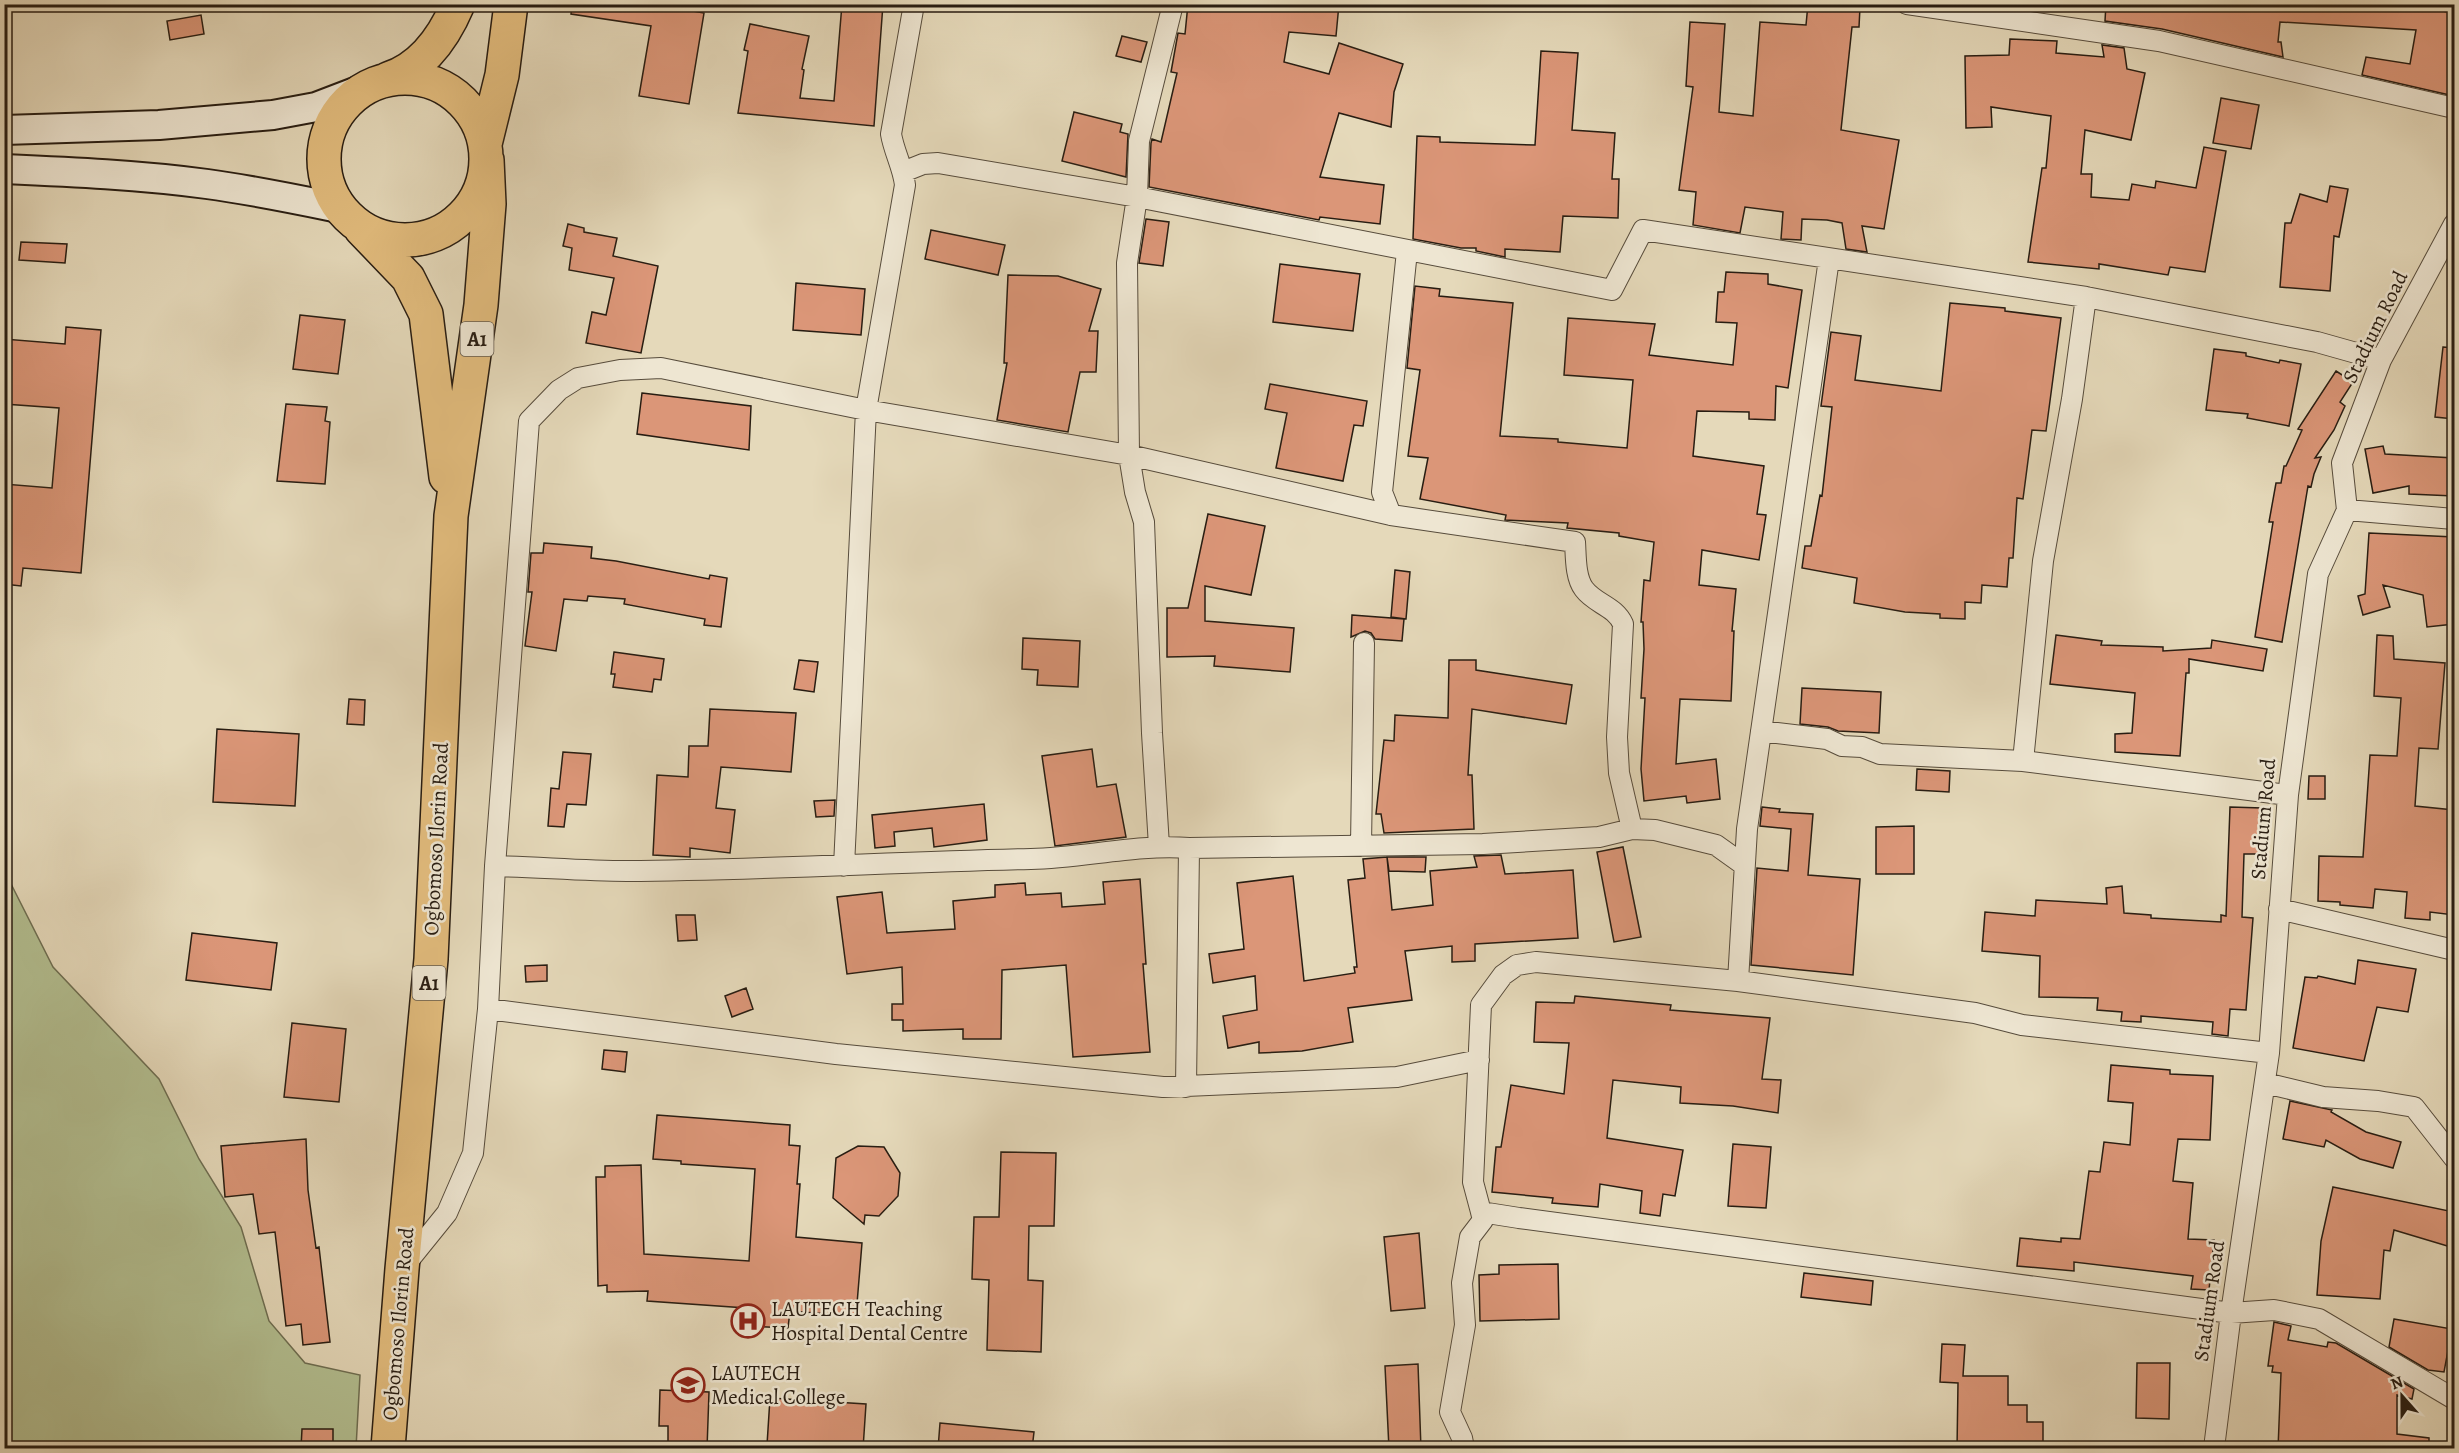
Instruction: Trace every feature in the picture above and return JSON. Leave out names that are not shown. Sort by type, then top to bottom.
[{"type":"highway","points":[[373,85],[405,77],[427,81],[448,90],[466,104],[478,123],[486,152],[481,189],[466,213],[443,231],[415,240],[386,238],[349,218],[326,184],[323,157],[328,130],[342,106],[373,85],[402,74],[429,52],[458,4]]},
{"type":"highway","name":"A1","points":[[451,516],[481,305],[489,204],[486,152],[502,75],[511,4]]},
{"type":"highway","name":"A1","points":[[349,218],[408,278],[426,314],[451,516]]},
{"type":"highway","name":"Ogbomoso Ilorin Road","points":[[388,1449],[431,959],[451,516]]},
{"type":"street","points":[[844,866],[866,410],[905,185],[903,172],[894,154],[891,134],[914,4]]},
{"type":"street","points":[[1159,846],[1144,522],[1135,492],[1129,455],[1127,263],[1137,197],[1139,141],[1173,4]]},
{"type":"street","points":[[1907,4],[2159,42],[2454,108]]},
{"type":"street","points":[[4,130],[159,125],[263,116],[316,107],[373,85]]},
{"type":"street","points":[[903,172],[923,164],[938,163],[1137,197],[1612,290],[1643,230],[2086,297],[2317,342],[2380,360]]},
{"type":"street","points":[[4,169],[146,177],[265,192],[349,218]]},
{"type":"street","name":"Stadium Road","points":[[2214,1449],[2230,1313],[2269,1053],[2288,795],[2318,574],[2347,510],[2342,463],[2380,360],[2454,224]]},
{"type":"street","points":[[1391,515],[1382,492],[1407,251]]},
{"type":"street","points":[[1738,981],[1747,829],[1829,259]]},
{"type":"street","points":[[2023,761],[2043,561],[2072,399],[2086,297]]},
{"type":"street","points":[[402,1269],[447,1213],[473,1153],[488,1009],[495,866],[529,421],[559,390],[578,378],[620,370],[660,368],[866,410],[1129,455],[1391,515],[1575,542],[1579,579],[1585,590],[1619,615],[1623,624],[1617,737],[1619,772],[1632,829]]},
{"type":"street","points":[[1351,506],[1382,492]]},
{"type":"street","points":[[2347,510],[2454,519]]},
{"type":"street","points":[[1360,846],[1364,644]]},
{"type":"street","points":[[1761,731],[1827,739],[1842,746],[1862,747],[1880,754],[2023,761],[2288,795]]},
{"type":"street","points":[[495,866],[624,871],[844,866],[920,861],[1035,859],[1159,846],[1189,849],[1484,844],[1587,838],[1632,829],[1655,830],[1716,845],[1744,865]]},
{"type":"street","points":[[1716,845],[1747,829]]},
{"type":"street","points":[[1186,1087],[1189,849]]},
{"type":"street","points":[[2279,909],[2454,950]]},
{"type":"street","points":[[1464,1449],[1462,1438],[1450,1412],[1465,1325],[1462,1282],[1470,1237],[1483,1220],[1473,1182],[1481,1005],[1503,975],[1517,964],[1536,962],[1738,981],[1975,1013],[2022,1025],[2269,1053]]},
{"type":"street","points":[[488,1009],[836,1054],[1162,1087],[1397,1077],[1479,1060]]},
{"type":"street","points":[[2265,1083],[2323,1097],[2378,1101],[2414,1107],[2454,1158]]},
{"type":"street","points":[[1481,1212],[2230,1313],[2274,1310],[2319,1318],[2454,1399]]},
{"type":"green space","points":[[4,870],[53,967],[159,1079],[199,1159],[241,1227],[269,1321],[305,1363],[360,1375],[356,1448],[5,1448]]},
{"type":"building","points":[[572,4],[653,4],[704,13],[689,104],[639,96],[651,26],[571,14]]},
{"type":"building","points":[[842,4],[883,4],[874,126],[738,113],[748,51],[744,50],[750,24],[809,36],[802,69],[804,70],[800,98],[834,101]]},
{"type":"building","points":[[1188,4],[1339,4],[1336,36],[1289,32],[1284,62],[1329,74],[1339,43],[1403,64],[1394,92],[1391,127],[1339,113],[1320,177],[1384,185],[1380,224],[1320,217],[1319,220],[1149,187],[1151,143],[1152,139],[1161,142],[1177,73],[1171,72],[1178,33],[1185,34]]},
{"type":"building","points":[[1808,4],[1860,7],[1859,27],[1852,27],[1841,130],[1899,140],[1884,229],[1862,226],[1867,252],[1846,249],[1842,223],[1827,220],[1802,219],[1801,240],[1781,239],[1783,212],[1745,207],[1740,233],[1693,225],[1696,192],[1679,190],[1693,87],[1686,86],[1690,22],[1725,24],[1719,112],[1753,116],[1760,22],[1806,25]]},
{"type":"building","points":[[2106,4],[2400,4],[2454,13],[2454,96],[2362,75],[2366,57],[2410,64],[2416,30],[2280,22],[2278,42],[2281,42],[2283,57],[2162,29],[2105,21]]},
{"type":"building","points":[[201,15],[204,34],[170,40],[167,21]]},
{"type":"building","points":[[1122,36],[1147,42],[1141,62],[1116,56]]},
{"type":"building","points":[[2010,39],[2057,41],[2056,53],[2104,57],[2102,45],[2124,48],[2127,69],[2145,73],[2131,140],[2085,130],[2081,174],[2092,174],[2091,197],[2129,200],[2132,184],[2155,188],[2156,181],[2196,188],[2204,147],[2226,151],[2205,272],[2170,267],[2168,275],[2099,264],[2099,269],[2028,262],[2042,168],[2046,168],[2051,116],[1991,107],[1992,127],[1966,128],[1965,56],[2009,55]]},
{"type":"building","points":[[1541,51],[1578,53],[1572,130],[1615,133],[1612,179],[1619,179],[1618,218],[1563,216],[1560,252],[1505,249],[1505,257],[1476,251],[1476,248],[1461,248],[1413,239],[1417,136],[1440,137],[1440,142],[1535,145]]},
{"type":"building","points":[[2221,98],[2259,105],[2251,149],[2213,143]]},
{"type":"building","points":[[1074,112],[1122,124],[1120,132],[1128,134],[1126,177],[1062,161]]},
{"type":"building","points":[[2330,186],[2348,189],[2339,237],[2334,236],[2330,291],[2280,287],[2285,223],[2291,223],[2300,194],[2327,202]]},
{"type":"building","points":[[1146,219],[1169,222],[1163,266],[1139,263]]},
{"type":"building","points":[[568,224],[584,228],[584,232],[617,238],[613,256],[658,266],[641,353],[586,343],[592,312],[606,315],[614,278],[569,270],[572,248],[563,246]]},
{"type":"building","points":[[931,230],[1005,245],[998,275],[925,259]]},
{"type":"building","points":[[21,242],[67,244],[65,263],[19,260]]},
{"type":"building","points":[[1280,264],[1360,274],[1353,331],[1273,322]]},
{"type":"building","points":[[1726,272],[1768,274],[1768,284],[1802,290],[1788,388],[1776,386],[1775,420],[1749,419],[1749,412],[1697,411],[1693,456],[1764,466],[1757,514],[1766,515],[1759,560],[1702,550],[1699,585],[1736,589],[1732,631],[1734,631],[1731,701],[1680,699],[1676,764],[1716,759],[1720,799],[1687,803],[1686,796],[1644,801],[1641,769],[1645,698],[1641,698],[1644,649],[1643,622],[1641,622],[1644,580],[1650,581],[1654,542],[1619,536],[1619,533],[1567,528],[1568,523],[1505,520],[1506,515],[1420,499],[1428,458],[1408,456],[1420,370],[1407,368],[1415,286],[1440,289],[1439,296],[1513,303],[1500,436],[1558,439],[1558,442],[1627,448],[1633,380],[1564,375],[1568,318],[1655,324],[1649,355],[1733,365],[1737,323],[1716,322],[1718,292],[1724,292]]},
{"type":"building","points":[[1008,275],[1058,276],[1101,289],[1089,331],[1098,331],[1096,372],[1080,372],[1068,432],[997,420],[1007,363],[1004,363]]},
{"type":"building","points":[[796,283],[865,289],[861,335],[793,330]]},
{"type":"building","points":[[1950,303],[2005,308],[2005,311],[2061,318],[2046,431],[2032,430],[2023,499],[2017,498],[2013,558],[2009,558],[2007,587],[1982,585],[1981,603],[1965,602],[1965,619],[1940,618],[1940,614],[1905,612],[1854,603],[1857,578],[1802,568],[1805,546],[1811,546],[1820,495],[1822,496],[1832,407],[1821,406],[1831,332],[1861,336],[1855,380],[1941,391]]},
{"type":"building","points":[[300,315],[345,320],[338,374],[293,369]]},
{"type":"building","points":[[66,327],[101,330],[81,573],[23,568],[21,586],[4,584],[4,484],[52,488],[59,408],[4,404],[4,339],[65,344]]},
{"type":"building","points":[[2443,347],[2454,348],[2454,419],[2435,417]]},
{"type":"building","points":[[2214,349],[2246,353],[2246,356],[2279,363],[2280,360],[2301,364],[2289,426],[2247,418],[2248,414],[2206,410]]},
{"type":"building","points":[[2336,371],[2353,382],[2340,402],[2345,406],[2334,430],[2315,458],[2321,457],[2311,487],[2308,486],[2282,642],[2255,637],[2273,522],[2269,522],[2276,483],[2281,483],[2284,466],[2302,430],[2298,429]]},
{"type":"building","points":[[1270,384],[1367,401],[1363,426],[1354,425],[1343,481],[1276,468],[1287,413],[1265,409]]},
{"type":"building","points":[[642,393],[751,406],[749,450],[637,434]]},
{"type":"building","points":[[286,404],[327,407],[325,421],[330,422],[325,484],[277,481]]},
{"type":"building","points":[[2383,446],[2385,454],[2454,458],[2454,496],[2409,494],[2409,486],[2373,493],[2365,449]]},
{"type":"building","points":[[1208,514],[1265,526],[1251,595],[1205,586],[1205,621],[1294,628],[1290,672],[1214,666],[1215,656],[1167,657],[1167,608],[1188,608]]},
{"type":"building","points":[[2369,533],[2454,537],[2454,590],[2452,590],[2454,624],[2427,627],[2423,595],[2383,585],[2390,607],[2363,615],[2358,596],[2365,594]]},
{"type":"building","points":[[544,543],[592,547],[591,558],[709,579],[710,575],[727,578],[721,627],[704,625],[705,619],[624,604],[625,599],[588,596],[587,601],[564,599],[556,651],[525,646],[532,592],[528,592],[531,553],[543,553]]},
{"type":"building","points":[[1395,570],[1410,572],[1406,619],[1391,617]]},
{"type":"building","points":[[1352,615],[1404,619],[1402,641],[1375,639],[1371,633],[1365,631],[1351,637]]},
{"type":"building","points":[[2056,635],[2102,641],[2101,645],[2163,647],[2163,651],[2211,648],[2212,640],[2267,649],[2263,671],[2189,659],[2180,756],[2115,752],[2115,734],[2132,733],[2135,693],[2050,684]]},
{"type":"building","points":[[2377,635],[2393,636],[2394,659],[2445,663],[2438,749],[2419,748],[2415,806],[2454,810],[2454,915],[2430,912],[2430,920],[2405,918],[2407,892],[2375,889],[2373,908],[2318,901],[2319,856],[2363,857],[2370,755],[2397,756],[2401,698],[2374,696]]},
{"type":"building","points":[[1023,638],[1080,641],[1078,687],[1037,685],[1038,670],[1022,669]]},
{"type":"building","points":[[614,652],[664,659],[661,680],[654,679],[652,692],[613,687],[615,674],[611,674]]},
{"type":"building","points":[[799,660],[818,662],[814,692],[794,689]]},
{"type":"building","points":[[1449,660],[1476,660],[1476,670],[1572,685],[1566,724],[1472,709],[1468,775],[1472,775],[1474,829],[1384,833],[1381,814],[1376,814],[1384,740],[1394,741],[1395,715],[1448,718]]},
{"type":"building","points":[[1802,688],[1881,692],[1879,733],[1838,731],[1828,727],[1800,724]]},
{"type":"building","points":[[349,699],[365,700],[364,725],[347,724]]},
{"type":"building","points":[[710,709],[796,713],[791,772],[721,767],[716,808],[735,810],[730,853],[690,848],[690,857],[653,855],[657,775],[688,777],[689,746],[708,746]]},
{"type":"building","points":[[217,729],[299,734],[295,806],[213,802]]},
{"type":"building","points":[[1092,749],[1097,787],[1116,784],[1126,837],[1055,846],[1042,756]]},
{"type":"building","points":[[563,752],[591,754],[586,805],[567,804],[564,827],[548,826],[551,788],[559,789]]},
{"type":"building","points":[[1917,769],[1950,771],[1949,792],[1916,790]]},
{"type":"building","points":[[2309,776],[2325,776],[2325,799],[2308,799]]},
{"type":"building","points":[[835,800],[834,816],[816,817],[814,801]]},
{"type":"building","points":[[984,804],[987,840],[934,847],[932,828],[894,832],[895,846],[875,848],[872,815]]},
{"type":"building","points":[[1762,807],[1780,809],[1779,812],[1813,814],[1808,875],[1860,879],[1853,975],[1751,965],[1757,868],[1788,871],[1791,829],[1760,826]]},
{"type":"building","points":[[2230,807],[2262,808],[2260,854],[2244,854],[2242,917],[2253,918],[2246,1010],[2230,1009],[2228,1036],[2212,1034],[2213,1022],[2141,1016],[2141,1022],[2121,1021],[2122,1012],[2097,1010],[2098,998],[2039,997],[2040,956],[1982,951],[1985,912],[2035,916],[2036,900],[2107,904],[2106,888],[2122,886],[2124,913],[2151,915],[2151,918],[2221,922],[2221,915],[2226,916]]},
{"type":"building","points":[[1914,826],[1914,874],[1876,874],[1876,827]]},
{"type":"building","points":[[1623,847],[1641,937],[1614,942],[1597,852]]},
{"type":"building","points":[[1501,855],[1505,874],[1573,870],[1578,938],[1475,944],[1475,961],[1452,962],[1452,946],[1405,951],[1412,1000],[1348,1008],[1353,1042],[1302,1051],[1259,1053],[1259,1042],[1228,1048],[1223,1016],[1257,1010],[1255,976],[1213,983],[1209,954],[1244,949],[1237,883],[1293,876],[1304,981],[1355,973],[1354,967],[1357,967],[1348,880],[1365,878],[1363,859],[1387,857],[1392,910],[1433,905],[1430,871],[1477,867],[1474,856]]},
{"type":"building","points":[[1387,857],[1426,857],[1425,872],[1389,871]]},
{"type":"building","points":[[1140,879],[1146,964],[1143,964],[1150,1052],[1073,1057],[1066,965],[1002,970],[1001,1039],[963,1039],[963,1029],[903,1031],[903,1020],[892,1020],[892,1004],[903,1004],[902,967],[847,974],[837,897],[882,892],[887,933],[955,929],[953,901],[995,897],[995,885],[1025,883],[1026,895],[1061,893],[1062,907],[1105,904],[1103,882]]},
{"type":"building","points":[[676,915],[695,915],[697,940],[678,941]]},
{"type":"building","points":[[192,933],[277,943],[271,990],[186,980]]},
{"type":"building","points":[[2358,960],[2416,969],[2408,1012],[2377,1007],[2364,1061],[2293,1048],[2305,977],[2317,978],[2318,976],[2355,984]]},
{"type":"building","points":[[547,965],[547,981],[526,982],[525,966]]},
{"type":"building","points":[[746,988],[753,1009],[732,1017],[725,996]]},
{"type":"building","points":[[1575,996],[1671,1005],[1670,1010],[1770,1018],[1762,1079],[1781,1080],[1778,1113],[1733,1106],[1680,1103],[1681,1087],[1613,1080],[1607,1138],[1683,1150],[1675,1196],[1663,1194],[1660,1216],[1640,1213],[1642,1191],[1600,1184],[1598,1207],[1552,1203],[1553,1198],[1492,1192],[1496,1147],[1501,1147],[1511,1085],[1564,1094],[1569,1043],[1534,1042],[1536,1002],[1574,1003]]},
{"type":"building","points":[[292,1023],[346,1029],[339,1102],[284,1097]]},
{"type":"building","points":[[604,1050],[627,1052],[625,1072],[602,1069]]},
{"type":"building","points":[[2111,1065],[2170,1070],[2170,1074],[2213,1076],[2210,1140],[2178,1139],[2173,1181],[2193,1183],[2188,1239],[2214,1240],[2209,1290],[2191,1289],[2193,1276],[2074,1262],[2074,1271],[2017,1266],[2020,1238],[2061,1242],[2061,1238],[2080,1239],[2089,1171],[2100,1172],[2104,1142],[2130,1145],[2133,1103],[2108,1101]]},
{"type":"building","points":[[2290,1101],[2332,1110],[2331,1112],[2366,1132],[2401,1142],[2393,1168],[2360,1159],[2326,1140],[2324,1147],[2283,1139]]},
{"type":"building","points":[[657,1115],[790,1125],[789,1145],[800,1146],[796,1237],[862,1243],[856,1316],[790,1311],[788,1328],[745,1326],[746,1308],[647,1301],[648,1291],[607,1292],[607,1285],[598,1286],[596,1177],[605,1177],[605,1166],[641,1165],[644,1254],[749,1261],[755,1169],[681,1164],[681,1161],[653,1159]]},
{"type":"building","points":[[306,1139],[308,1190],[316,1248],[319,1247],[330,1342],[303,1345],[301,1324],[286,1326],[275,1232],[259,1234],[253,1194],[225,1197],[221,1146]]},
{"type":"building","points":[[1733,1144],[1771,1147],[1766,1208],[1728,1206]]},
{"type":"building","points":[[858,1146],[884,1147],[900,1173],[898,1196],[879,1216],[865,1215],[864,1224],[833,1198],[836,1158]]},
{"type":"building","points":[[1001,1152],[1056,1153],[1054,1226],[1029,1226],[1028,1280],[1043,1281],[1041,1352],[987,1350],[989,1280],[972,1279],[974,1217],[999,1217]]},
{"type":"building","points":[[2333,1187],[2454,1212],[2454,1248],[2394,1230],[2390,1251],[2384,1250],[2380,1299],[2317,1295],[2321,1241]]},
{"type":"building","points":[[1419,1233],[1425,1308],[1391,1311],[1384,1237]]},
{"type":"building","points":[[1558,1264],[1559,1319],[1480,1321],[1479,1275],[1499,1274],[1499,1265]]},
{"type":"building","points":[[1804,1273],[1873,1281],[1871,1305],[1801,1297]]},
{"type":"building","points":[[2394,1319],[2452,1329],[2444,1372],[2428,1370],[2389,1347]]},
{"type":"building","points":[[2274,1322],[2291,1326],[2288,1340],[2327,1347],[2328,1342],[2336,1343],[2414,1389],[2412,1399],[2397,1395],[2397,1434],[2429,1438],[2429,1449],[2278,1449],[2281,1373],[2272,1372],[2273,1366],[2268,1366]]},
{"type":"building","points":[[1942,1344],[1965,1345],[1963,1376],[2008,1376],[2008,1405],[2027,1405],[2027,1422],[2043,1422],[2043,1449],[1957,1449],[1958,1383],[1940,1382]]},
{"type":"building","points":[[2137,1363],[2170,1363],[2169,1419],[2136,1418]]},
{"type":"building","points":[[1418,1364],[1421,1449],[1389,1449],[1385,1366]]},
{"type":"building","points":[[660,1390],[709,1392],[707,1449],[668,1449],[668,1426],[659,1426]]},
{"type":"building","points":[[770,1398],[866,1404],[863,1449],[770,1449],[767,1445]]},
{"type":"building","points":[[940,1423],[1034,1432],[1032,1449],[938,1449]]},
{"type":"building","points":[[302,1429],[333,1429],[333,1449],[301,1448]]},
{"type":"place","name":"LAUTECH Teaching Hospital Dental Centre","points":[[748,1321]]},
{"type":"place","name":"LAUTECH Medical College","points":[[688,1385]]}]
